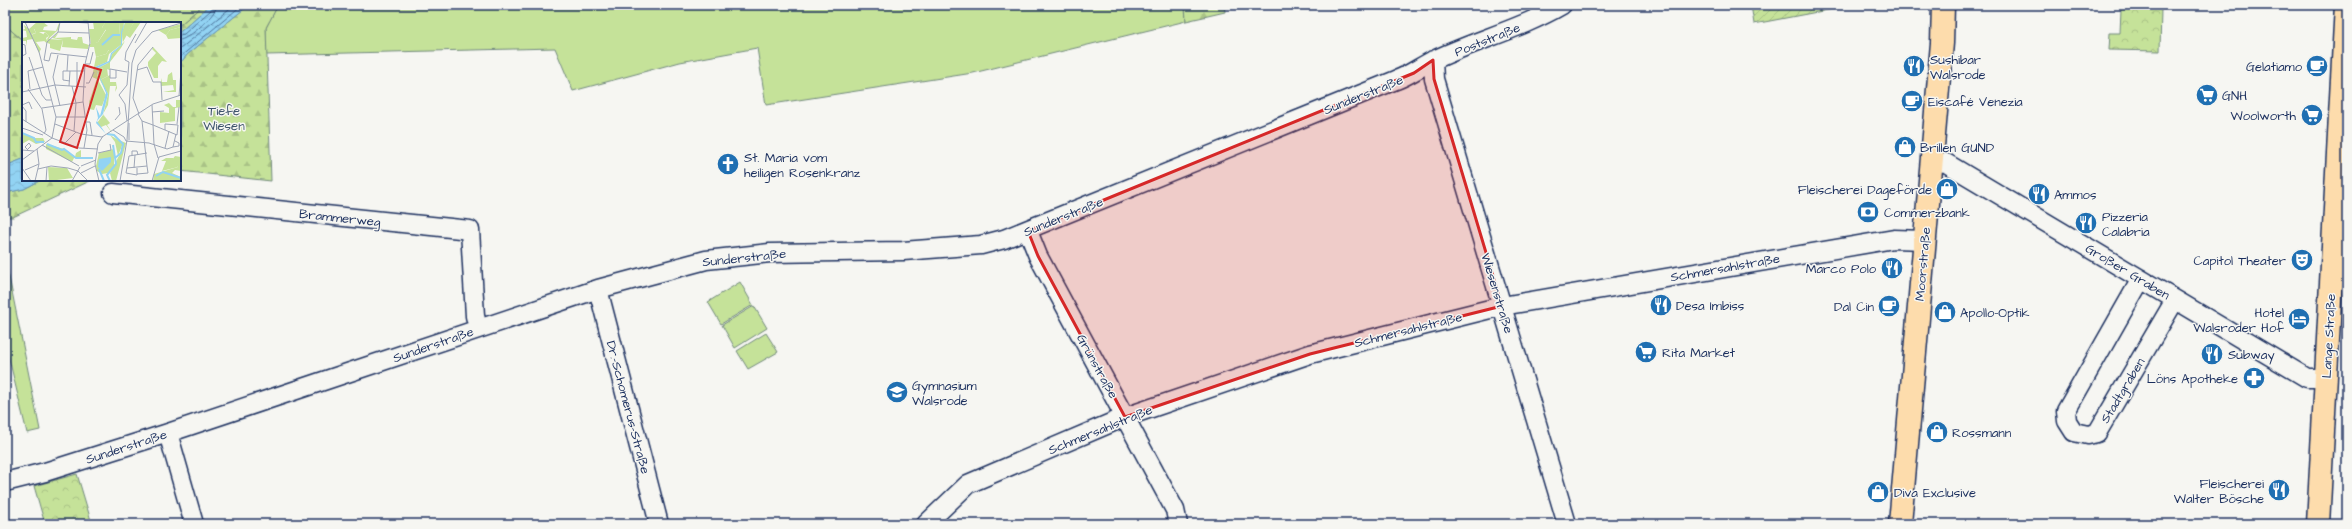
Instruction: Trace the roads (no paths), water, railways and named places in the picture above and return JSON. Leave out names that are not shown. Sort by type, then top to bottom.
[{"type":"main road","name":"Moorstraße","points":[[1900,524],[1942,43],[1943,5]]},
{"type":"main road","name":"Lange Straße","points":[[2318,524],[2346,5]]},
{"type":"street","name":"Poststraße","points":[[1432,60],[1541,17],[1562,5]]},
{"type":"street","name":"Sunderstraße","points":[[5,482],[45,472],[168,433],[598,289],[706,260],[770,253],[903,251],[981,245],[1028,231],[1396,80],[1432,60]]},
{"type":"street","name":"Wiesenstraße","points":[[1432,60],[1434,79],[1568,524]]},
{"type":"street","name":"Großer Graben","points":[[1931,161],[1946,163],[2307,378],[2326,378]]},
{"type":"street","name":"Brammerweg","points":[[113,192],[470,230],[475,316],[478,328]]},
{"type":"street","name":"Grünstraße","points":[[1028,231],[1034,250],[1175,510],[1178,524]]},
{"type":"street","name":"Schmersahlstraße","points":[[926,524],[968,484],[1125,417],[1310,354],[1502,306],[1887,240],[1924,240]]},
{"type":"street","name":"Stadtgraben","points":[[2141,279],[2066,411],[2067,421],[2074,432],[2088,434],[2097,433],[2176,300]]},
{"type":"street","name":"Dr.-Schomerus-Straße","points":[[598,289],[659,524]]},
{"type":"street","points":[[168,433],[194,524]]},
{"type":"water","points":[[210,5],[249,5],[188,54],[181,62],[181,31]]},
{"type":"water","points":[[22,159],[22,181],[39,181],[24,189],[5,193],[5,166]]},
{"type":"place","name":"Sushibar Walsrode","points":[[1914,66]]},
{"type":"place","name":"Gelatiamo","points":[[2317,66]]},
{"type":"place","name":"GNH","points":[[2207,95]]},
{"type":"place","name":"Eiscafé Venezia","points":[[1912,101]]},
{"type":"place","name":"Woolworth","points":[[2312,115]]},
{"type":"place","name":"Brillen GUND","points":[[1905,147]]},
{"type":"place","name":"St. Maria vom heiligen Rosenkranz","points":[[728,164]]},
{"type":"place","name":"Fleischerei Dageförde","points":[[1947,189]]},
{"type":"place","name":"Ammos","points":[[2039,194]]},
{"type":"place","name":"Commerzbank","points":[[1868,212]]},
{"type":"place","name":"Pizzeria Calabria","points":[[2086,223]]},
{"type":"place","name":"Capitol Theater","points":[[2302,260]]},
{"type":"place","name":"Marco Polo","points":[[1892,268]]},
{"type":"place","name":"Desa Imbiss","points":[[1661,305]]},
{"type":"place","name":"Dal Cin","points":[[1889,306]]},
{"type":"place","name":"Apollo-Optik","points":[[1945,312]]},
{"type":"place","name":"Hotel Walsroder Hof","points":[[2299,319]]},
{"type":"place","name":"Rita Market","points":[[1646,352]]},
{"type":"place","name":"Subway","points":[[2212,354]]},
{"type":"place","name":"Löns Apotheke","points":[[2254,378]]},
{"type":"place","name":"Gymnasium Walsrode","points":[[897,392]]},
{"type":"place","name":"Rossmann","points":[[1937,432]]},
{"type":"place","name":"Fleischerei Walter Bösche","points":[[2279,490]]},
{"type":"place","name":"Diva Exclusive","points":[[1878,492]]},
{"type":"park label","name":"Tiefe Wiesen","points":[[224,118]]}]
